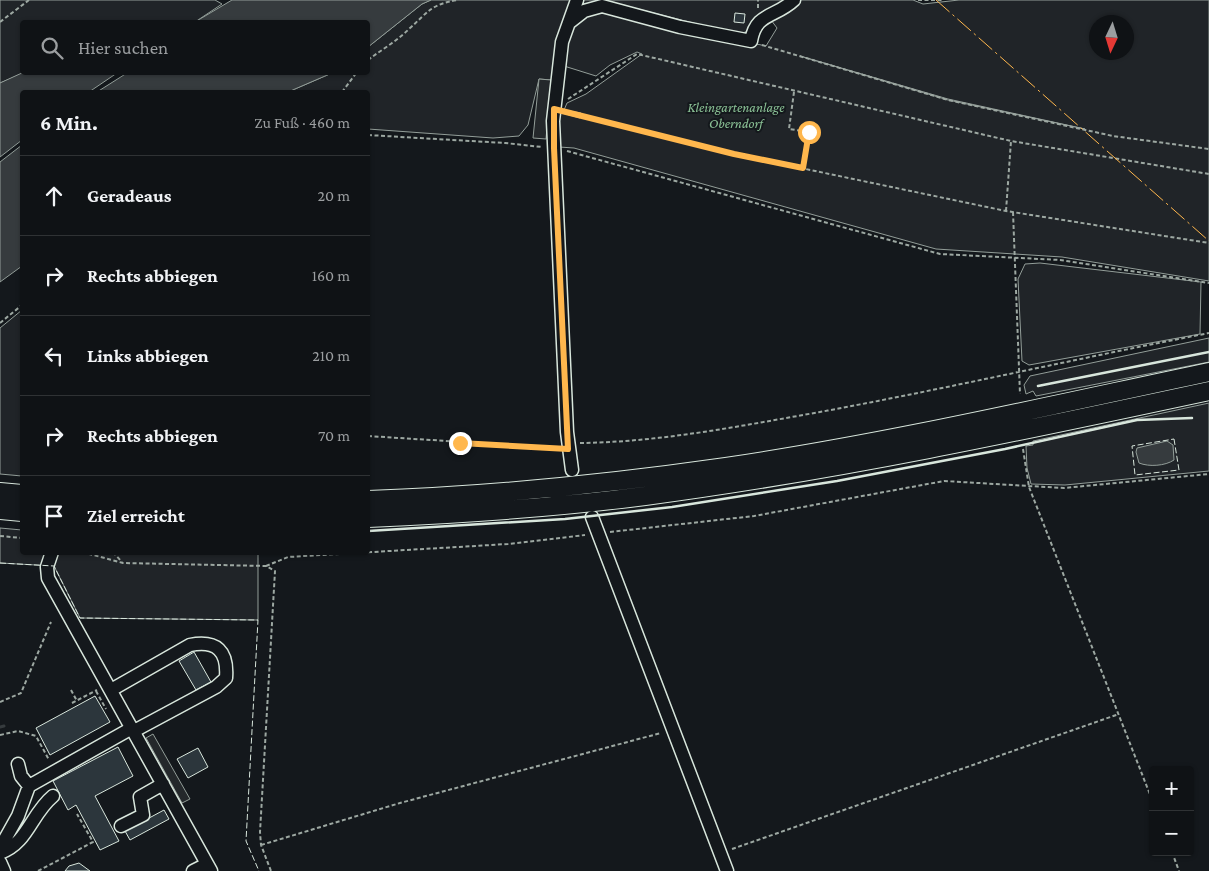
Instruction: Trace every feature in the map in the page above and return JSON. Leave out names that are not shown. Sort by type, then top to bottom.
[{"type":"highway","points":[[370,500],[555,488],[727,466],[943,428],[1209,372]]},
{"type":"highway","points":[[370,518],[570,504],[724,485],[946,446],[1209,391]]},
{"type":"highway","points":[[0,492],[20,494]]},
{"type":"highway","points":[[0,510],[20,512]]},
{"type":"street","points":[[572,470],[568,446],[554,148],[554,109],[561,48],[577,0]]},
{"type":"street","points":[[568,24],[584,11],[602,6],[680,27],[751,42],[757,23],[784,9],[794,0]]},
{"type":"street","points":[[592,517],[727,871]]},
{"type":"street","points":[[50,555],[48,559],[48,578],[209,867],[193,871]]},
{"type":"street","points":[[0,848],[18,816],[29,786],[133,729],[216,688],[226,678],[227,666],[222,652],[214,645],[204,642],[190,645],[110,687]]},
{"type":"street","points":[[18,764],[21,776],[29,786]]},
{"type":"street","points":[[121,826],[143,815],[140,797],[163,784]]},
{"type":"street","points":[[0,853],[12,848],[25,836],[43,804],[53,796]]},
{"type":"street","points":[[0,862],[4,871]]},
{"type":"path","points":[[0,22],[29,0]]},
{"type":"path","points":[[370,58],[409,29],[429,9],[444,2],[458,0]]},
{"type":"path","points":[[918,0],[942,0]]},
{"type":"path","points":[[751,42],[948,100],[1113,136],[1209,149]]},
{"type":"path","points":[[554,109],[637,54],[1011,141],[1209,174]]},
{"type":"path","points":[[344,90],[355,75]]},
{"type":"path","points":[[794,92],[788,129],[809,132],[803,168]]},
{"type":"path","points":[[554,109],[734,154],[1006,211],[1209,243]]},
{"type":"path","points":[[370,135],[505,142],[554,148],[940,254],[1060,260],[1209,283]]},
{"type":"path","points":[[1006,211],[1011,141]]},
{"type":"path","points":[[1014,212],[1020,394]]},
{"type":"path","points":[[0,322],[20,307]]},
{"type":"path","points":[[370,436],[568,446],[645,440],[716,430],[927,392],[1019,370],[1209,333]]},
{"type":"path","points":[[1023,449],[1029,487],[1149,792]]},
{"type":"path","points":[[370,552],[508,544],[754,516],[944,481],[1064,488],[1209,474]]},
{"type":"path","points":[[0,536],[20,538]]},
{"type":"path","points":[[93,555],[122,563],[266,566],[272,568],[276,575],[270,632],[260,832],[261,845],[271,871]]},
{"type":"path","points":[[115,555],[122,563]]},
{"type":"path","points":[[266,566],[288,557],[322,555]]},
{"type":"path","points":[[0,702],[21,693],[51,622]]},
{"type":"path","points":[[72,703],[96,691],[110,687]]},
{"type":"path","points":[[71,690],[77,701]]},
{"type":"path","points":[[96,691],[106,709]]},
{"type":"path","points":[[722,856],[731,850],[829,814],[1119,714]]},
{"type":"path","points":[[261,845],[400,803],[673,730]]},
{"type":"path","points":[[0,735],[18,731],[36,736],[55,771]]},
{"type":"path","points":[[38,871],[93,842],[77,814]]},
{"type":"path","points":[[1174,856],[1180,871]]},
{"type":"green space","points":[[0,0],[215,0],[222,4],[198,20],[20,20],[20,75],[0,83]]},
{"type":"green space","points":[[431,0],[577,0],[551,80],[539,79],[528,125],[519,136],[493,138],[370,129],[370,90],[293,90],[327,75],[370,75],[370,45],[422,4]]},
{"type":"green space","points":[[581,0],[785,0],[753,23],[746,32],[737,34],[634,8],[608,4],[585,6]]},
{"type":"green space","name":"Kleingartenanlage Oberndorf","points":[[794,0],[913,0],[923,4],[959,0],[1209,0],[1209,281],[1062,257],[936,249],[574,148],[559,147],[559,116],[562,113],[580,118],[581,113],[564,110],[567,103],[586,94],[642,54],[637,52],[610,65],[596,76],[564,66],[570,25],[585,15],[601,11],[766,46],[777,28],[768,16]],"holes":[[[800,56],[948,99],[1085,129],[948,100]]]},
{"type":"green space","points":[[1040,263],[1201,282],[1200,334],[1029,365],[1022,361],[1018,279],[1025,264]]},
{"type":"green space","points":[[20,312],[20,476],[0,474],[0,328]]},
{"type":"green space","points":[[1209,338],[1209,362],[1036,396],[1033,391],[1026,394],[1024,385],[1030,376]]},
{"type":"green space","points":[[1209,403],[1209,471],[1065,485],[1031,484],[1027,468],[1026,446],[1033,445],[1033,441]]},
{"type":"green space","points":[[0,528],[20,530],[20,555],[258,555],[258,620],[80,618],[54,566],[0,563]]},
{"type":"shaded area","points":[[232,0],[431,0],[422,4],[370,45],[370,20],[198,20]]},
{"type":"shaded area","points":[[20,74],[114,75],[92,90],[20,90],[20,142],[0,157],[0,83]]},
{"type":"shaded area","points":[[124,75],[327,75],[293,90],[100,90]]},
{"type":"shaded area","points":[[539,79],[551,80],[546,139],[533,138]]},
{"type":"shaded area","points":[[20,147],[20,267],[0,282],[0,162]]},
{"type":"shaded area","points":[[1167,441],[1173,445],[1174,460],[1166,464],[1157,465],[1139,463],[1136,452],[1137,448]]},
{"type":"shaded area","points":[[153,734],[190,799],[182,803],[146,738]]},
{"type":"building","points":[[735,13],[745,14],[744,23],[734,22]]},
{"type":"building","points":[[194,652],[211,682],[196,690],[179,661]]},
{"type":"building","points":[[95,696],[110,722],[50,755],[36,728]]},
{"type":"building","points":[[118,747],[133,776],[95,796],[119,841],[100,850],[76,805],[68,810],[53,781]]},
{"type":"building","points":[[198,748],[208,767],[188,778],[177,759]]},
{"type":"building","points":[[164,810],[169,819],[130,840],[125,831]]},
{"type":"building","points":[[79,863],[90,871],[65,871],[69,866]]},
{"type":"waterway","points":[[0,727],[4,726]]},
{"type":"fence","points":[[1174,439],[1179,470],[1135,475],[1132,446],[1174,439]]},
{"type":"fence","points":[[0,563],[54,566],[80,618],[258,620],[246,841],[259,871]]},
{"type":"wall","points":[[1038,386],[1209,352]]},
{"type":"wall","points":[[370,531],[565,519],[672,507],[837,481],[1005,449],[1137,420],[1192,418]]},
{"type":"power","points":[[936,0],[1209,241]]},
{"type":"route","points":[[460,443],[568,449],[554,148],[554,109],[734,154],[803,168],[809,132]]}]
